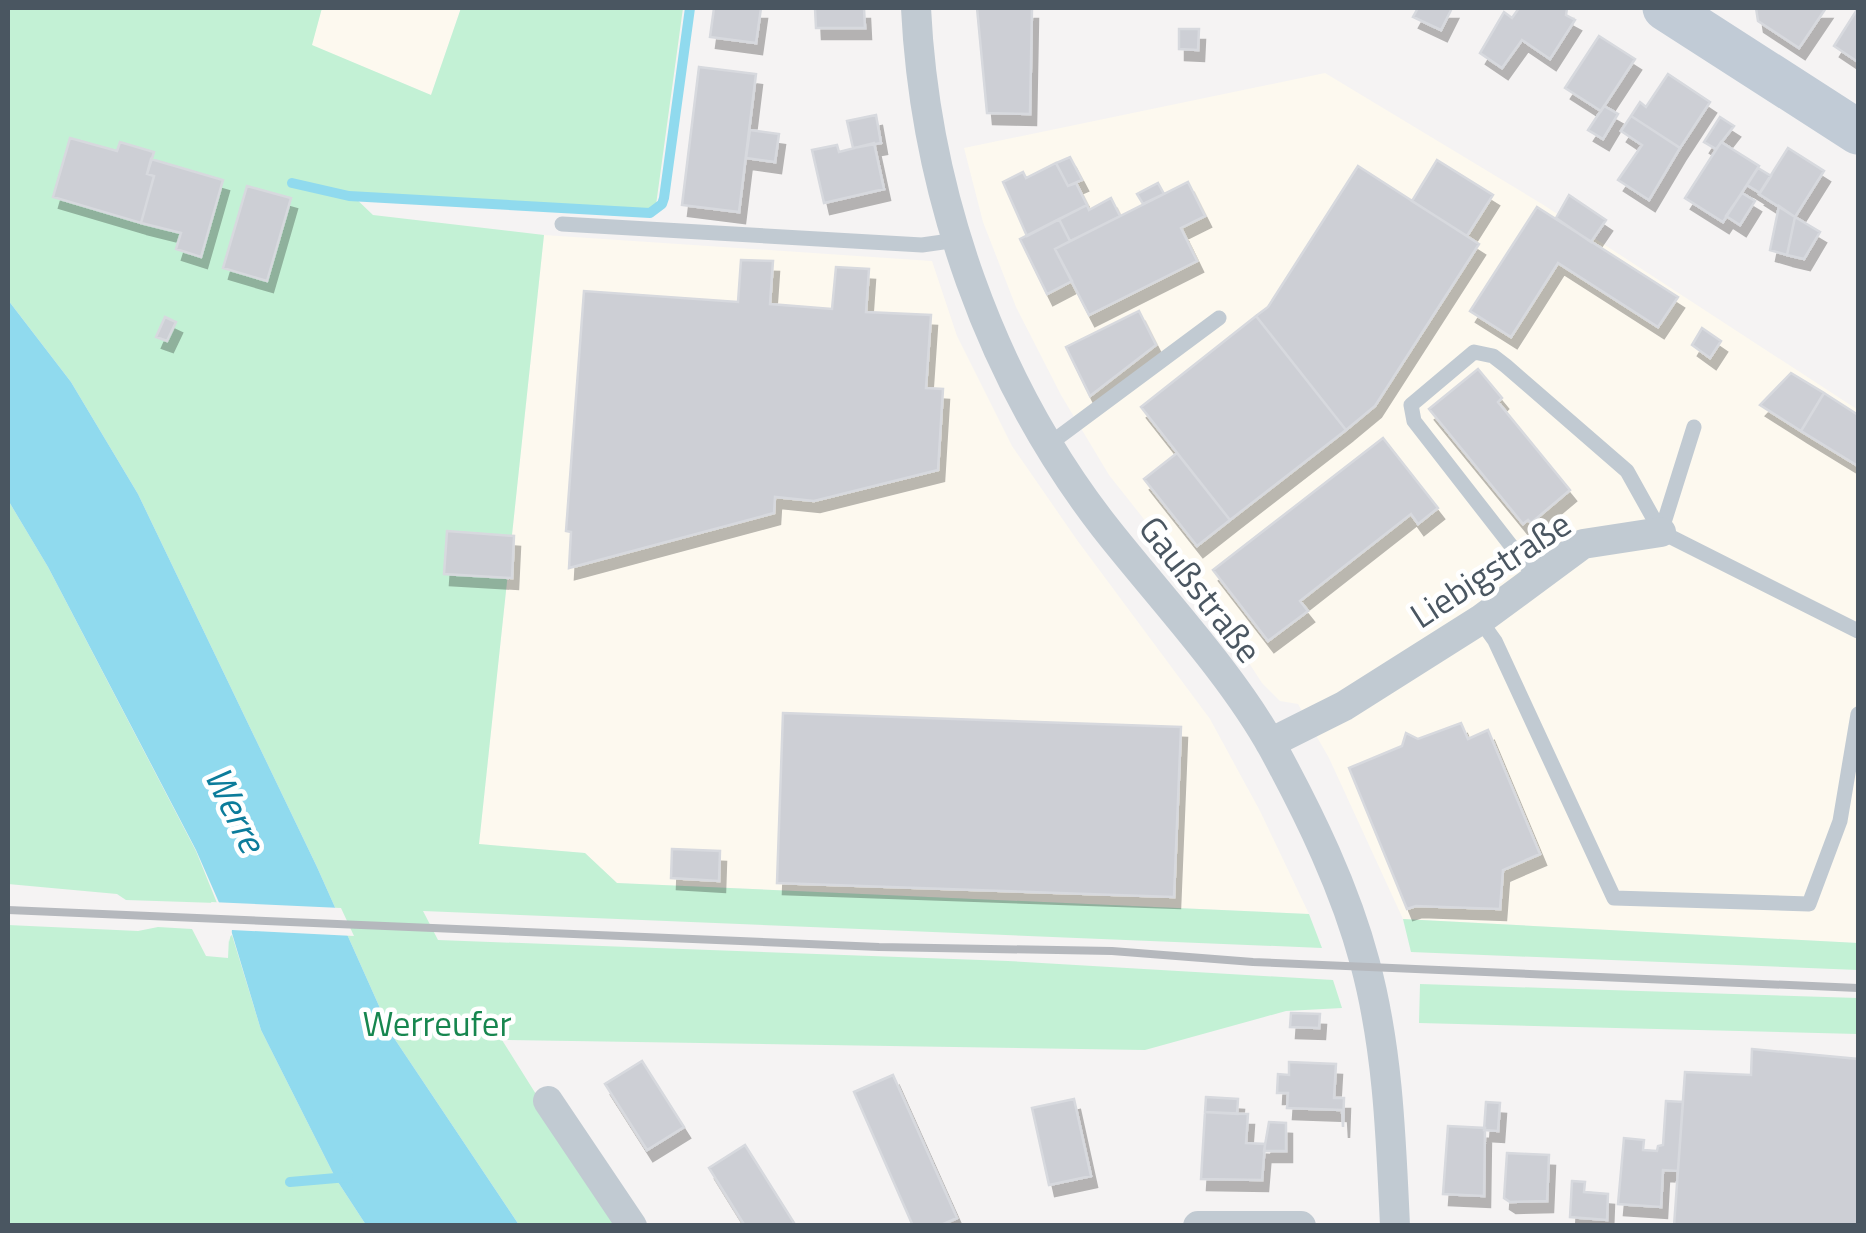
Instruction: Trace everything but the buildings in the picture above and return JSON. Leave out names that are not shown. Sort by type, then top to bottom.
[{"type":"street","name":"Gaußstraße","points":[[916,8],[919,72],[957,240],[982,312],[1017,389],[1048,445],[1102,524],[1216,666],[1270,743],[1342,892],[1365,962],[1380,1032],[1390,1107],[1396,1226]]},
{"type":"street","points":[[1665,8],[1712,20],[1858,132]]},
{"type":"street","name":"Liebigstraße","points":[[1270,743],[1344,706],[1480,620],[1583,544],[1661,532]]},
{"type":"street","points":[[548,1100],[632,1226]]},
{"type":"street","points":[[1198,1226],[1301,1226]]},
{"type":"lane","points":[[562,224],[922,245],[957,240]]},
{"type":"lane","points":[[1048,445],[1219,318]]},
{"type":"lane","points":[[1537,578],[1414,421],[1411,404],[1474,352],[1492,356],[1506,366],[1628,472],[1661,532],[1858,631]]},
{"type":"lane","points":[[1661,532],[1694,427]]},
{"type":"lane","points":[[1480,620],[1495,640],[1614,898],[1809,904],[1840,821],[1858,714]]},
{"type":"shaded area","points":[[322,8],[461,8],[431,95],[311,45]]},
{"type":"shaded area","points":[[1325,73],[1542,204],[1858,410],[1858,943],[1403,919],[1329,758],[1298,704],[1280,701],[1262,683],[1208,600],[1109,475],[1061,395],[1016,307],[983,222],[964,148]]},
{"type":"shaded area","points":[[544,235],[932,261],[957,336],[1012,446],[1210,719],[1309,914],[617,883],[585,853],[479,844]]},
{"type":"green space","name":"Werreufer","points":[[8,8],[322,8],[312,45],[431,95],[461,8],[683,8],[656,205],[641,212],[351,194],[373,215],[544,235],[479,844],[585,853],[617,883],[1309,914],[1322,948],[423,911],[438,940],[1008,961],[1333,980],[1342,1008],[1286,1011],[1145,1050],[502,1040],[618,1225],[519,1225],[392,1035],[317,867],[138,494],[71,382],[8,300]]},
{"type":"green space","points":[[8,500],[48,567],[196,851],[217,903],[126,900],[117,894],[8,884]]},
{"type":"green space","points":[[1403,919],[1858,943],[1858,970],[1411,952]]},
{"type":"green space","points":[[8,925],[138,931],[158,927],[192,929],[206,956],[228,958],[232,935],[261,1030],[336,1179],[366,1225],[8,1225]]},
{"type":"green space","points":[[1420,984],[1858,998],[1858,1034],[1419,1023]]},
{"type":"water","name":"Werre","points":[[8,300],[71,382],[138,494],[317,867],[392,1035],[519,1225],[366,1225],[336,1179],[261,1030],[231,930],[196,850],[48,567],[8,500]]},
{"type":"pier","points":[[211,902],[341,908],[354,936],[232,930],[229,942]]},
{"type":"waterway","points":[[292,183],[349,196],[650,213],[664,198],[690,8]]},
{"type":"waterway","points":[[290,1182],[348,1177]]},
{"type":"railway","points":[[8,910],[879,947],[1112,951],[1253,962],[1858,988]]}]
